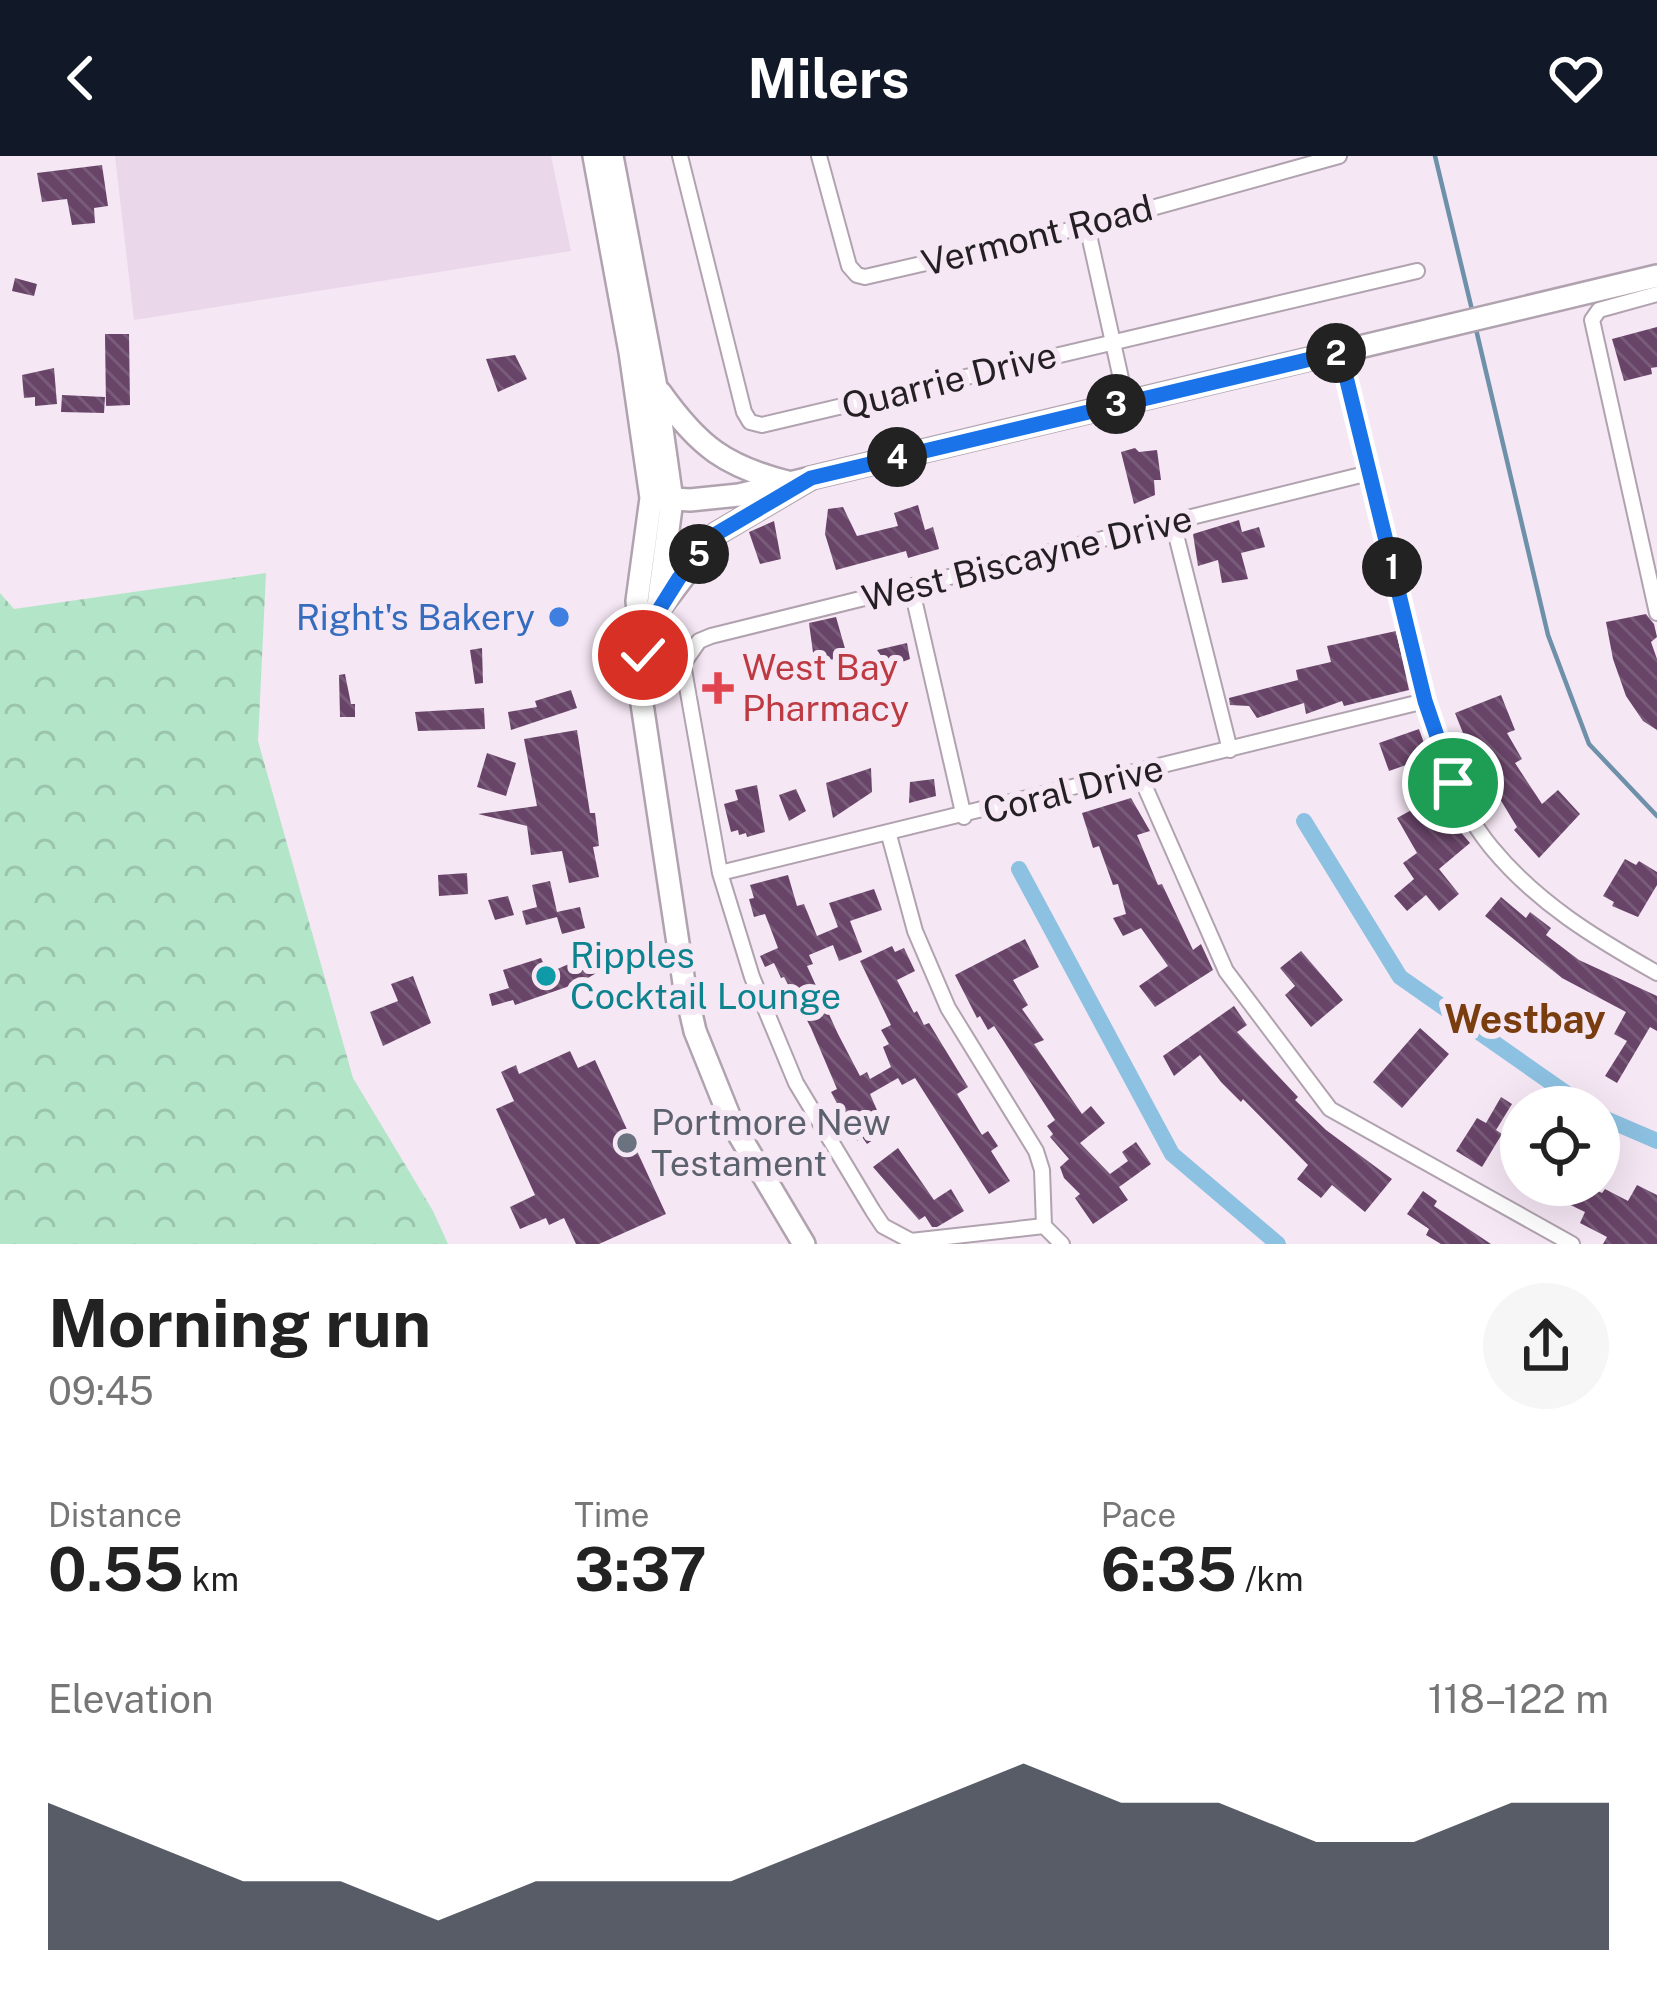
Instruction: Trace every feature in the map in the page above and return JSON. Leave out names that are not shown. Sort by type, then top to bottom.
[{"type":"main road","points":[[594,156],[662,499],[637,601],[643,655],[641,697],[684,983],[695,1031],[732,1123],[804,1244]]},
{"type":"main road","points":[[612,156],[656,387],[662,499],[657,613]]},
{"type":"main road","points":[[662,499],[739,495],[1657,276]]},
{"type":"main road","points":[[656,387],[688,431],[722,459],[752,473],[801,481]]},
{"type":"main road","points":[[643,655],[657,613],[716,534],[801,481]]},
{"type":"street","name":"Quarrie Drive","points":[[680,156],[744,412],[750,422],[762,425],[1417,271]]},
{"type":"street","name":"Vermont Road","points":[[818,156],[849,266],[865,277],[1087,226],[1276,164],[1339,156]]},
{"type":"street","points":[[1087,226],[1126,401]]},
{"type":"street","points":[[1657,294],[1594,314],[1592,320],[1657,613]]},
{"type":"street","points":[[1340,352],[1425,701],[1453,783],[1489,844],[1540,900],[1657,973]]},
{"type":"street","name":"West Biscayne Drive","points":[[721,873],[682,672],[690,651],[711,636],[1369,472]]},
{"type":"street","points":[[1173,523],[1230,750]]},
{"type":"street","points":[[911,586],[964,817]]},
{"type":"street","name":"Coral Drive","points":[[721,873],[1425,701]]},
{"type":"street","points":[[1138,771],[1226,971],[1330,1109],[1572,1244]]},
{"type":"street","points":[[889,835],[915,931],[948,1008],[1036,1151],[1042,1170],[1044,1226],[1062,1244]]},
{"type":"street","points":[[721,873],[752,977],[796,1083],[883,1226],[911,1241],[1044,1226]]},
{"type":"shaded area","points":[[115,156],[551,156],[571,251],[134,320]]},
{"type":"green space","points":[[266,573],[258,741],[353,1078],[448,1244],[0,1244],[0,593],[14,609]]},
{"type":"building","points":[[102,165],[108,206],[94,208],[95,223],[72,225],[67,199],[42,202],[37,173]]},
{"type":"building","points":[[15,278],[37,284],[34,296],[12,291]]},
{"type":"building","points":[[1657,327],[1657,367],[1651,368],[1652,374],[1624,381],[1612,339]]},
{"type":"building","points":[[105,334],[129,334],[130,405],[106,406]]},
{"type":"building","points":[[515,355],[527,379],[498,392],[486,359]]},
{"type":"building","points":[[54,368],[57,404],[35,406],[35,397],[24,398],[22,375]]},
{"type":"building","points":[[62,395],[105,397],[104,413],[61,412]]},
{"type":"building","points":[[1135,448],[1139,452],[1157,450],[1161,480],[1154,480],[1155,495],[1134,504],[1121,452]]},
{"type":"building","points":[[918,505],[925,530],[933,527],[939,549],[908,558],[906,551],[836,570],[825,534],[828,509],[843,507],[857,536],[898,526],[894,513]]},
{"type":"building","points":[[1239,520],[1242,532],[1259,527],[1265,547],[1241,553],[1248,579],[1222,583],[1218,560],[1198,566],[1193,534]]},
{"type":"building","points":[[774,521],[781,559],[760,564],[749,532]]},
{"type":"building","points":[[1646,614],[1657,637],[1651,642],[1657,659],[1657,730],[1643,721],[1626,696],[1606,622]]},
{"type":"building","points":[[836,617],[848,659],[814,660],[809,623]]},
{"type":"building","points":[[1396,631],[1409,690],[1344,706],[1342,701],[1306,714],[1304,703],[1257,718],[1249,706],[1230,705],[1229,698],[1298,680],[1296,670],[1331,662],[1327,646]]},
{"type":"building","points":[[907,643],[910,659],[889,667],[877,650]]},
{"type":"building","points":[[482,648],[483,683],[475,684],[470,650]]},
{"type":"building","points":[[345,674],[355,717],[340,717],[339,675]]},
{"type":"building","points":[[571,690],[577,708],[511,730],[508,712],[537,707],[535,701]]},
{"type":"building","points":[[1501,695],[1515,730],[1507,733],[1522,759],[1515,763],[1542,804],[1558,790],[1580,814],[1539,858],[1514,830],[1517,827],[1469,748],[1455,713]]},
{"type":"building","points":[[484,708],[485,729],[418,731],[415,712]]},
{"type":"building","points":[[1419,729],[1429,757],[1389,771],[1379,743]]},
{"type":"building","points":[[577,730],[590,813],[595,813],[599,846],[593,847],[599,877],[569,883],[562,851],[531,855],[527,826],[478,814],[537,806],[524,739]]},
{"type":"building","points":[[487,753],[516,763],[506,796],[477,787]]},
{"type":"building","points":[[871,768],[872,792],[833,818],[826,783]]},
{"type":"building","points":[[934,779],[936,796],[909,803],[910,782]]},
{"type":"building","points":[[757,785],[765,832],[747,837],[738,830],[731,832],[724,804],[738,800],[735,790]]},
{"type":"building","points":[[796,789],[806,811],[789,821],[779,795]]},
{"type":"building","points":[[1444,792],[1458,818],[1452,822],[1470,843],[1439,869],[1459,894],[1439,911],[1426,895],[1407,911],[1394,896],[1414,879],[1403,863],[1417,853],[1397,818]]},
{"type":"building","points":[[1131,798],[1150,831],[1137,835],[1158,885],[1162,884],[1193,950],[1201,944],[1213,970],[1155,1007],[1139,986],[1168,966],[1141,928],[1123,936],[1113,918],[1126,914],[1118,884],[1113,885],[1099,846],[1093,848],[1082,813]]},
{"type":"building","points":[[1625,859],[1657,872],[1657,885],[1638,917],[1612,906],[1614,902],[1603,896]]},
{"type":"building","points":[[467,873],[468,894],[439,896],[438,875]]},
{"type":"building","points":[[788,875],[797,906],[804,904],[817,936],[838,927],[829,903],[874,889],[882,910],[850,921],[862,952],[839,961],[833,945],[809,955],[813,964],[807,966],[838,1034],[860,1076],[867,1072],[870,1079],[891,1067],[883,1047],[889,1044],[881,1030],[891,1025],[860,961],[892,946],[895,952],[904,948],[915,971],[897,980],[914,1013],[924,1025],[929,1023],[968,1087],[957,1094],[982,1135],[988,1131],[998,1146],[991,1151],[1010,1181],[989,1194],[915,1078],[902,1085],[898,1078],[870,1094],[886,1131],[867,1144],[862,1137],[857,1141],[831,1092],[837,1089],[811,1028],[784,977],[774,963],[765,967],[760,956],[778,948],[765,914],[754,917],[750,885]]},
{"type":"building","points":[[550,881],[557,912],[580,907],[585,928],[562,934],[557,917],[526,925],[522,911],[537,907],[532,885]]},
{"type":"building","points":[[508,896],[514,915],[495,920],[488,900]]},
{"type":"building","points":[[1501,897],[1526,918],[1530,912],[1551,928],[1546,935],[1579,960],[1657,996],[1657,1031],[1650,1027],[1617,1083],[1605,1076],[1627,1041],[1614,1034],[1626,1012],[1562,978],[1485,916]]},
{"type":"building","points":[[1025,939],[1039,967],[1013,980],[1028,1005],[1022,1009],[1044,1040],[1034,1044],[1082,1114],[1091,1106],[1105,1123],[1080,1143],[1110,1174],[1128,1161],[1122,1152],[1136,1142],[1151,1164],[1119,1187],[1128,1200],[1093,1224],[1075,1198],[1080,1194],[1064,1178],[1060,1167],[1069,1159],[1050,1137],[1053,1134],[1047,1126],[1055,1120],[994,1026],[988,1030],[977,1018],[955,975]]},
{"type":"building","points":[[1301,951],[1343,1000],[1311,1027],[1285,995],[1295,986],[1280,968]]},
{"type":"building","name":"Ripples Cocktail Lounge","points":[[597,952],[605,968],[581,982],[515,1005],[513,1000],[492,1006],[489,994],[509,988],[503,970],[541,958],[548,973]]},
{"type":"building","points":[[413,976],[431,1023],[383,1046],[370,1012],[398,1001],[391,984]]},
{"type":"building","points":[[1234,1006],[1247,1025],[1237,1032],[1298,1097],[1295,1100],[1326,1130],[1392,1179],[1365,1212],[1332,1185],[1321,1198],[1297,1179],[1308,1165],[1221,1082],[1200,1055],[1174,1076],[1163,1056]]},
{"type":"building","points":[[1420,1028],[1449,1054],[1402,1108],[1373,1082]]},
{"type":"building","points":[[570,1051],[578,1068],[595,1060],[666,1214],[599,1244],[576,1244],[564,1218],[549,1225],[546,1218],[520,1229],[510,1207],[535,1195],[496,1109],[514,1101],[501,1072],[516,1065],[519,1074]]},
{"type":"building","points":[[1500,1099],[1496,1130],[1500,1137],[1482,1167],[1456,1151],[1477,1118],[1486,1123]]},
{"type":"building","points":[[898,1148],[934,1200],[951,1189],[964,1211],[937,1227],[925,1216],[919,1220],[873,1167]]},
{"type":"building","points":[[1637,1185],[1657,1195],[1657,1244],[1603,1244],[1607,1237],[1580,1223],[1585,1212],[1572,1206],[1620,1206],[1620,1197],[1628,1201]]},
{"type":"building","points":[[1423,1191],[1437,1201],[1434,1206],[1491,1244],[1441,1244],[1426,1235],[1429,1229],[1407,1214]]},
{"type":"waterway","points":[[1435,156],[1473,314]]},
{"type":"waterway","points":[[1475,325],[1548,635],[1589,744],[1657,816]]},
{"type":"waterway","points":[[1304,821],[1400,977],[1556,1086]]},
{"type":"waterway","points":[[1019,869],[1172,1154],[1278,1244]]},
{"type":"waterway","points":[[1620,1125],[1657,1141]]},
{"type":"place","name":"Right's Bakery","points":[[559,617]]},
{"type":"place","name":"West Bay Pharmacy","points":[[718,688]]},
{"type":"place","name":"Ripples Cocktail Lounge","points":[[546,976]]},
{"type":"place","name":"Portmore New Testament","points":[[627,1143]]},
{"type":"district","name":"Westbay","points":[[1525,1019]]},
{"type":"route","points":[[643,655],[657,613],[716,534],[811,478],[1340,352],[1425,701],[1453,783]]}]
